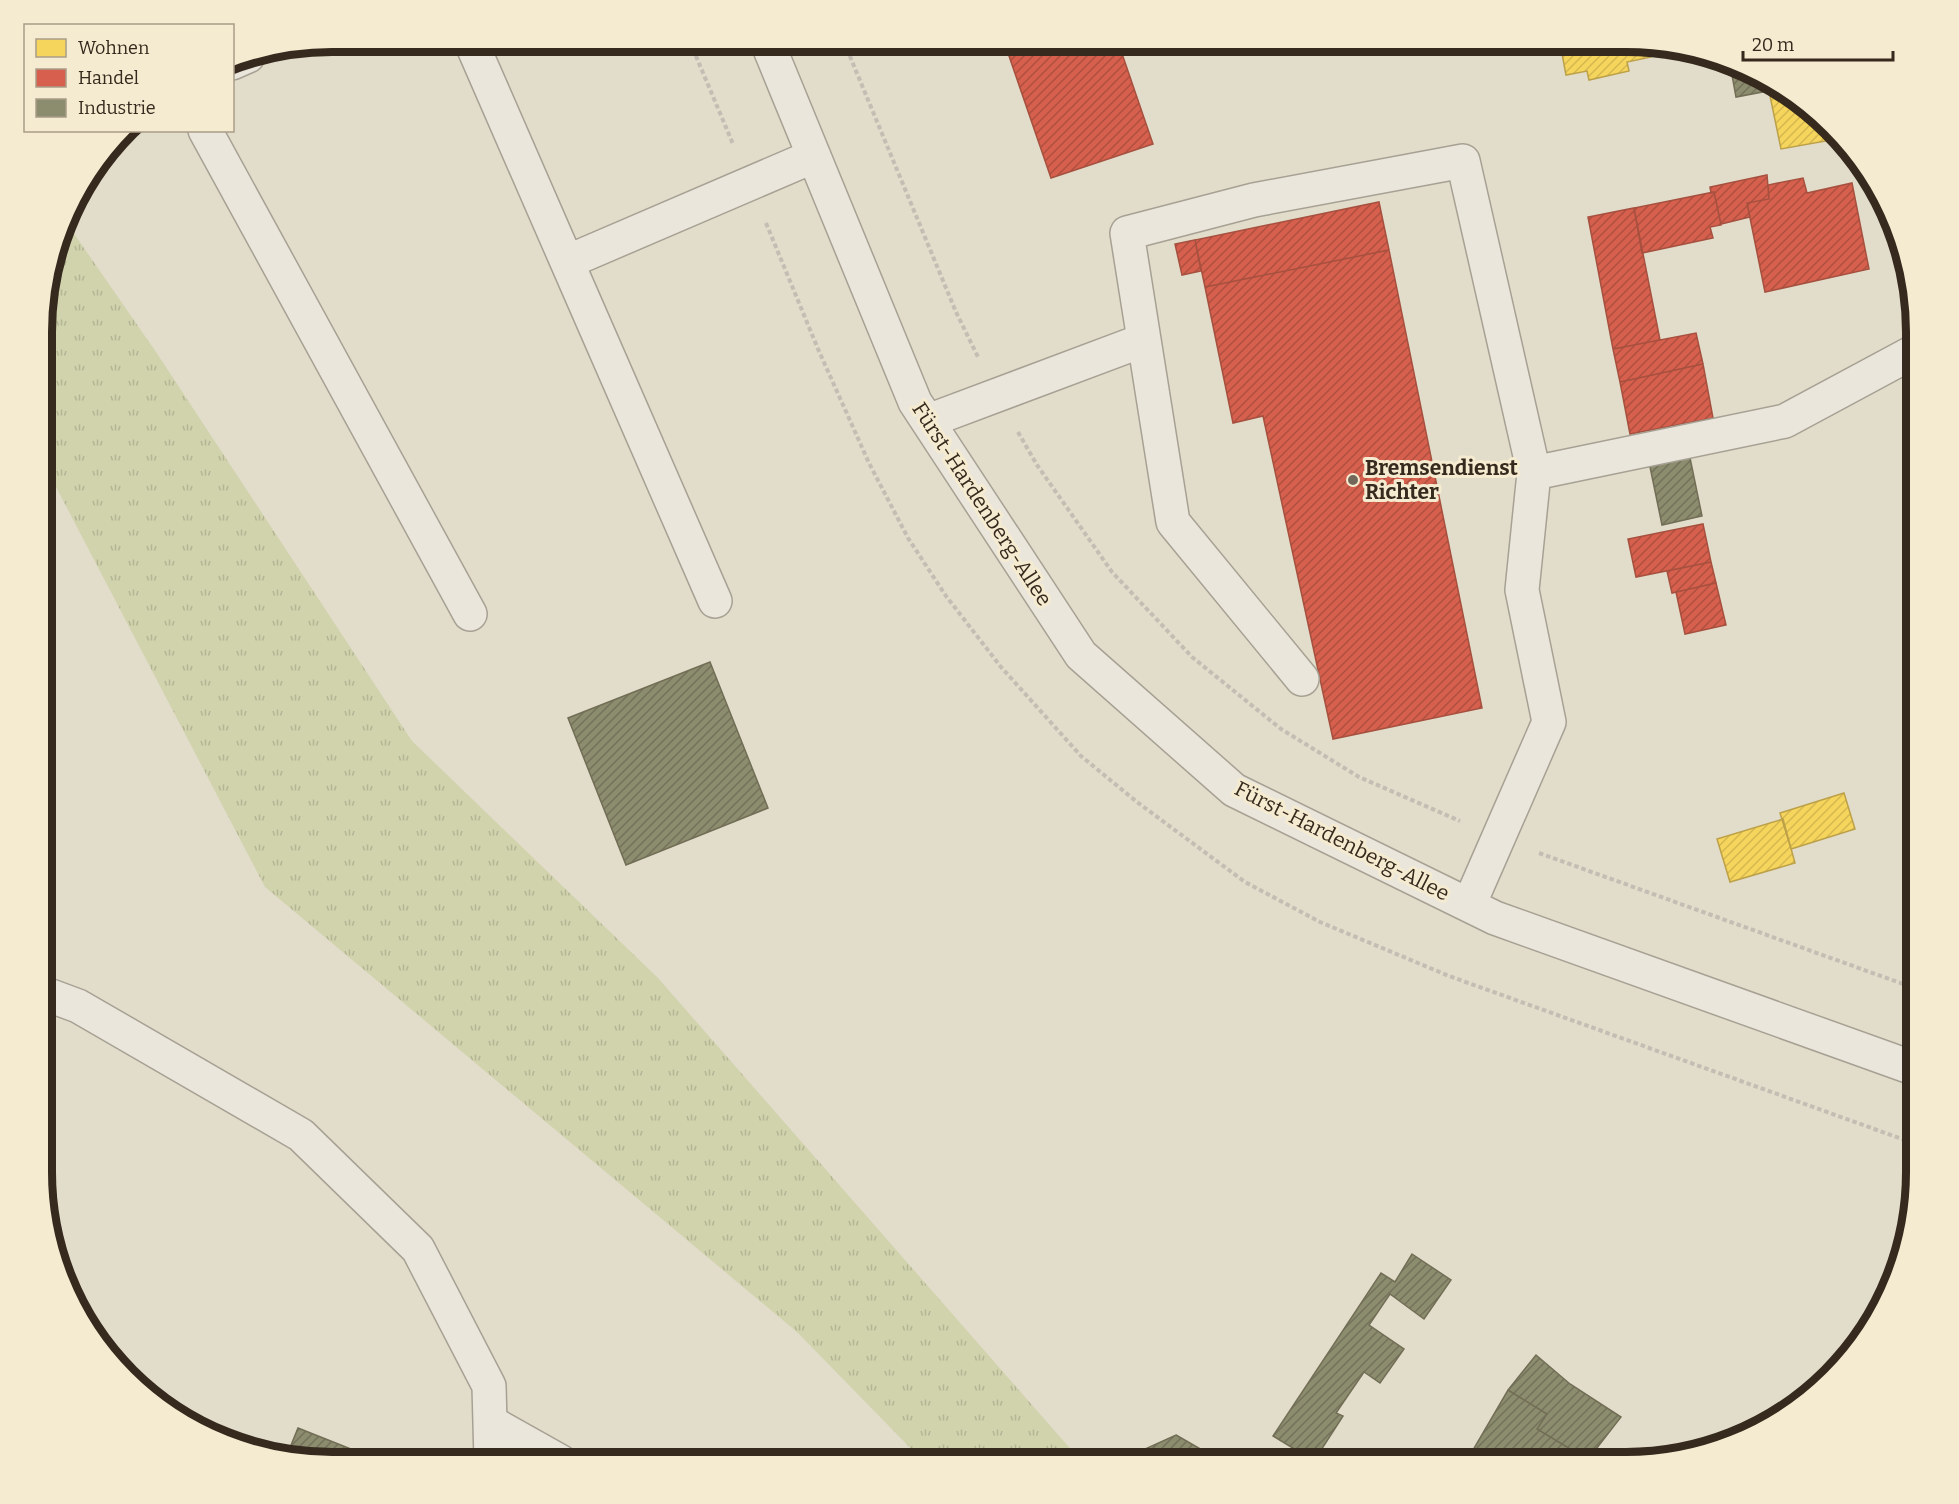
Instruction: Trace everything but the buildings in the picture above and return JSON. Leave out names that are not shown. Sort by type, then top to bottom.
[{"type":"street","points":[[475,52],[715,601]]},
{"type":"street","name":"Fürst-Hardenberg-Allee","points":[[771,52],[915,402],[1081,655],[1234,790],[1495,918],[1906,1065]]},
{"type":"street","points":[[207,132],[470,614]]},
{"type":"street","points":[[567,262],[814,156]]},
{"type":"street","points":[[1302,679],[1173,522],[1127,233],[1254,200],[1463,161],[1534,473],[1522,590],[1549,722],[1469,906]]},
{"type":"street","points":[[928,421],[1144,340]]},
{"type":"street","points":[[1534,473],[1785,421],[1906,356]]},
{"type":"street","points":[[52,996],[78,1006],[301,1135],[418,1249],[489,1386],[491,1452]]},
{"type":"street","points":[[490,1422],[545,1452]]},
{"type":"green space","points":[[72,230],[156,352],[412,741],[658,978],[1073,1452],[914,1452],[797,1332],[265,887],[52,479],[53,314],[62,260]]},
{"type":"place","name":"Bremsendienst Richter","points":[[1353,480]]}]
